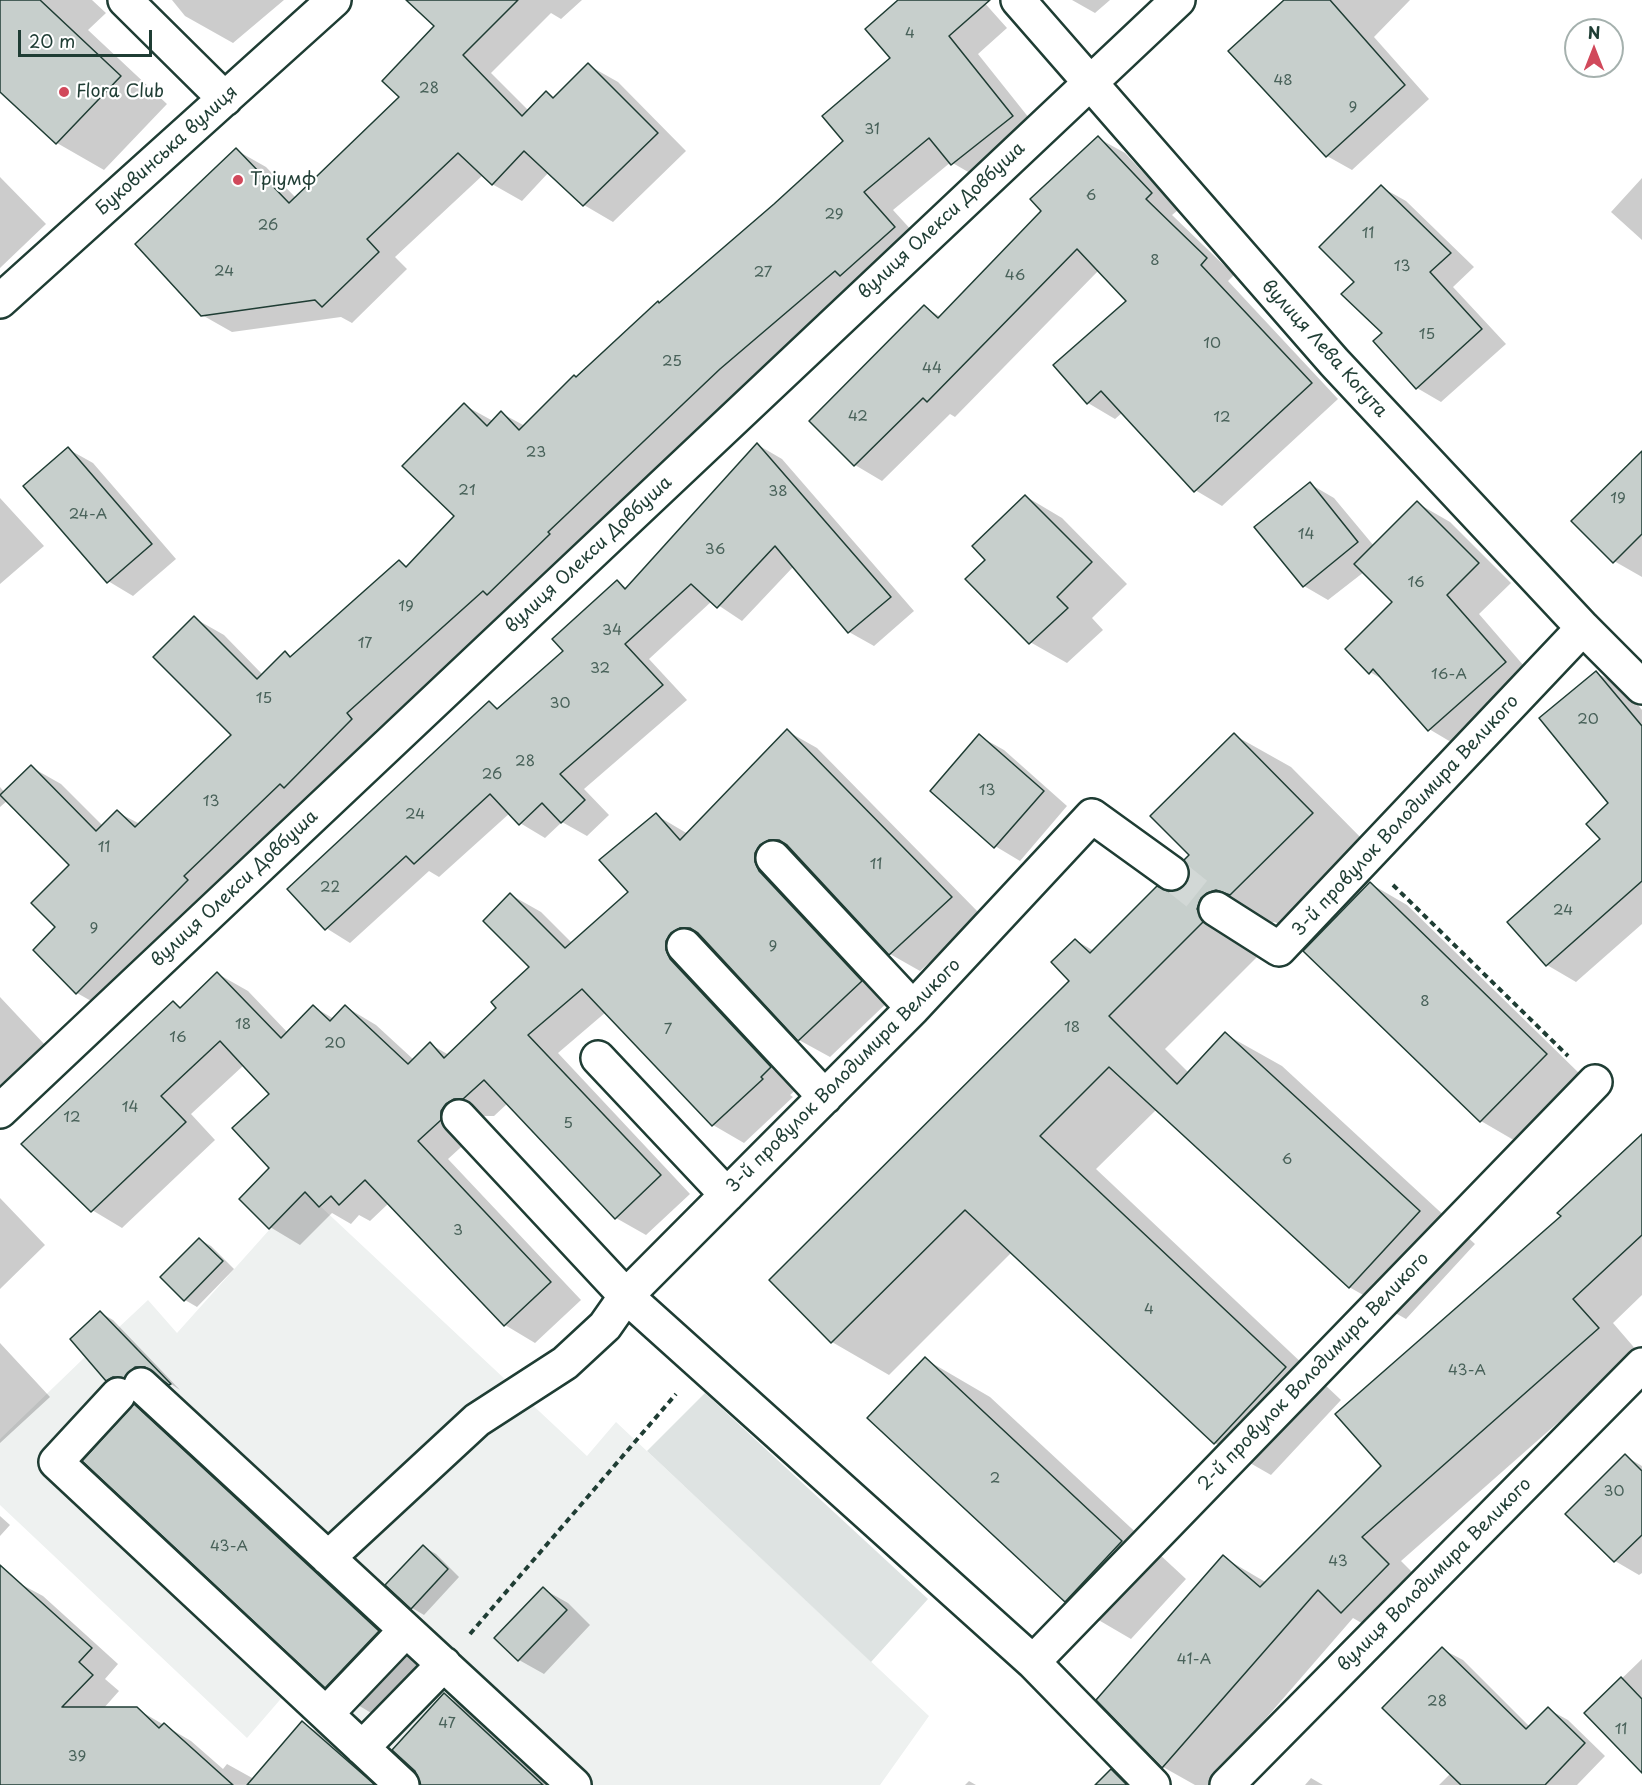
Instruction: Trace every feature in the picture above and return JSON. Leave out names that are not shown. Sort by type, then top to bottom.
[{"type":"street","points":[[125,0],[225,99]]},
{"type":"street","name":"Буковинська вулиця","points":[[0,301],[334,0]]},
{"type":"street","name":"вулиця Лева Когута","points":[[1018,0],[1334,362],[1583,628],[1642,687]]},
{"type":"street","name":"вулиця Олекси Довбуша","points":[[0,1111],[1178,0]]},
{"type":"street","name":"3-й провулок Володимира Великого","points":[[1216,909],[1279,949],[1583,628]]},
{"type":"street","name":"3-й провулок Володимира Великого","points":[[328,1558],[477,1420],[517,1391],[565,1363],[605,1326],[626,1296],[913,1008],[1092,816],[1171,873]]},
{"type":"street","points":[[773,858],[913,1008]]},
{"type":"street","points":[[684,946],[825,1097]]},
{"type":"street","points":[[598,1058],[727,1195]]},
{"type":"street","name":"2-й провулок Володимира Великого","points":[[1033,1662],[1595,1082]]},
{"type":"street","points":[[459,1117],[626,1296],[1033,1662],[1153,1785]]},
{"type":"street","name":"вулиця Володимира Великого","points":[[1227,1785],[1642,1365]]},
{"type":"street","points":[[402,1785],[56,1462],[129,1390],[328,1558],[574,1785]]},
{"type":"street","points":[[326,1714],[406,1630]]},
{"type":"street","points":[[362,1748],[444,1665]]},
{"type":"path","points":[[1366,859],[1595,1082]]},
{"type":"path","points":[[444,1665],[703,1365]]},
{"type":"shaded area","points":[[304,1191],[587,1456],[616,1422],[929,1716],[880,1785],[379,1785],[285,1694],[247,1738],[0,1505],[0,1439],[85,1357],[92,1365],[123,1335],[117,1329],[148,1300],[177,1333]]},
{"type":"shaded area","points":[[705,1393],[928,1599],[871,1662],[647,1451]]},
{"type":"building","points":[[0,0],[40,0],[121,76],[56,144],[0,92]]},
{"type":"building","points":[[406,0],[518,0],[463,55],[522,116],[546,91],[553,98],[588,63],[658,133],[583,206],[524,151],[492,185],[458,153],[367,239],[379,252],[322,307],[315,300],[201,316],[135,244],[236,148],[289,203],[399,97],[382,81],[434,26]]},
{"type":"building","points":[[898,0],[990,0],[949,36],[1013,116],[951,165],[929,138],[864,192],[895,227],[840,276],[835,271],[720,369],[548,532],[550,534],[487,595],[483,591],[347,713],[352,719],[284,788],[280,784],[184,876],[188,880],[76,994],[33,950],[55,927],[31,903],[69,865],[0,795],[31,765],[96,831],[117,810],[135,827],[231,735],[153,657],[194,616],[257,679],[285,651],[290,657],[399,560],[406,567],[454,516],[402,466],[464,403],[487,426],[501,411],[519,430],[574,375],[576,377],[658,301],[659,303],[774,204],[843,141],[822,116],[890,58],[865,29]]},
{"type":"building","points":[[1284,0],[1330,0],[1405,85],[1326,157],[1228,51]]},
{"type":"building","points":[[1098,136],[1152,193],[1146,199],[1207,258],[1201,265],[1312,383],[1194,492],[1101,391],[1087,404],[1053,365],[1126,301],[1077,249],[927,402],[923,398],[854,466],[809,421],[924,305],[938,318],[1041,211],[1030,199]]},
{"type":"building","points":[[1381,185],[1451,253],[1430,272],[1482,329],[1416,389],[1373,341],[1382,333],[1341,294],[1354,282],[1319,247]]},
{"type":"building","points":[[757,443],[891,597],[848,633],[775,546],[717,608],[691,584],[625,644],[663,685],[560,774],[585,800],[561,823],[542,803],[519,825],[490,794],[414,864],[406,856],[325,930],[287,889],[489,701],[497,709],[563,651],[552,639],[617,580],[625,589]]},
{"type":"building","points":[[68,447],[152,544],[107,583],[23,486]]},
{"type":"building","points":[[1642,451],[1642,534],[1613,563],[1571,521]]},
{"type":"building","points":[[1310,482],[1358,542],[1303,587],[1254,527]]},
{"type":"building","points":[[1025,495],[1092,562],[1057,597],[1068,608],[1029,644],[965,579],[985,560],[972,546]]},
{"type":"building","points":[[1417,501],[1479,563],[1447,595],[1506,662],[1428,731],[1373,669],[1369,674],[1345,649],[1392,602],[1354,564]]},
{"type":"building","points":[[1596,671],[1642,726],[1642,881],[1546,966],[1507,922],[1600,839],[1586,824],[1608,803],[1539,718]]},
{"type":"building","points":[[787,729],[952,897],[889,955],[787,845],[779,840],[769,840],[760,845],[755,853],[755,862],[759,871],[862,981],[798,1041],[698,933],[690,928],[680,928],[671,933],[666,941],[666,950],[670,959],[771,1067],[761,1077],[763,1079],[712,1126],[582,989],[528,1035],[661,1175],[615,1219],[484,1080],[463,1099],[454,1099],[446,1104],[441,1111],[441,1120],[418,1141],[551,1282],[504,1326],[365,1180],[339,1205],[331,1196],[319,1207],[305,1192],[269,1229],[239,1199],[269,1168],[232,1128],[269,1094],[220,1041],[161,1096],[186,1122],[91,1212],[21,1144],[173,1001],[180,1008],[217,972],[281,1038],[313,1005],[330,1021],[345,1005],[408,1064],[430,1042],[444,1058],[496,1008],[491,1002],[529,967],[483,921],[510,893],[565,948],[628,892],[599,860],[656,813],[680,840]]},
{"type":"building","points":[[1234,733],[1313,813],[1230,895],[1216,890],[1201,898],[1197,909],[1203,922],[1109,1016],[1177,1084],[1225,1032],[1420,1211],[1349,1288],[1109,1067],[1040,1136],[1286,1367],[1214,1444],[965,1210],[831,1343],[769,1280],[1069,981],[1051,962],[1075,939],[1090,953],[1157,886],[1170,892],[1179,890],[1186,884],[1190,874],[1184,860],[1189,855],[1150,816]]},
{"type":"building","points":[[979,734],[1044,791],[994,848],[930,791]]},
{"type":"building","points":[[1370,882],[1547,1054],[1480,1122],[1303,951]]},
{"type":"building","points":[[1642,1134],[1642,1235],[1573,1299],[1599,1328],[1362,1537],[1389,1564],[1341,1613],[1318,1590],[1162,1768],[1096,1700],[1223,1555],[1260,1587],[1381,1466],[1335,1414],[1561,1216],[1557,1213]]},
{"type":"building","points":[[199,1238],[223,1261],[184,1301],[160,1277]]},
{"type":"building","points":[[100,1311],[171,1384],[169,1385],[145,1367],[135,1367],[124,1378],[113,1377],[106,1381],[70,1339]]},
{"type":"building","points":[[925,1357],[1122,1541],[1065,1602],[867,1418]]},
{"type":"building","points":[[134,1404],[379,1631],[325,1688],[82,1461]]},
{"type":"building","points":[[1625,1454],[1642,1471],[1642,1535],[1614,1562],[1565,1514]]},
{"type":"building","points":[[423,1545],[448,1569],[411,1609],[385,1585]]},
{"type":"building","points":[[0,1565],[92,1648],[79,1662],[93,1675],[62,1707],[137,1707],[159,1728],[164,1723],[233,1785],[0,1785]]},
{"type":"building","points":[[543,1587],[567,1610],[518,1661],[494,1638]]},
{"type":"building","points":[[1442,1647],[1526,1729],[1548,1707],[1585,1743],[1545,1785],[1461,1785],[1382,1708]]},
{"type":"building","points":[[1621,1677],[1642,1699],[1642,1773],[1584,1713]]},
{"type":"building","points":[[444,1693],[543,1785],[421,1785],[415,1771],[392,1750]]},
{"type":"building","points":[[302,1721],[366,1777],[375,1785],[247,1785]]},
{"type":"building","points":[[1111,1769],[1127,1785],[1095,1785]]},
{"type":"tunnel","points":[[1171,873],[1216,909]]},
{"type":"place","name":"Flora Club","points":[[64,92]]},
{"type":"place","name":"Тріумф","points":[[238,180]]}]
